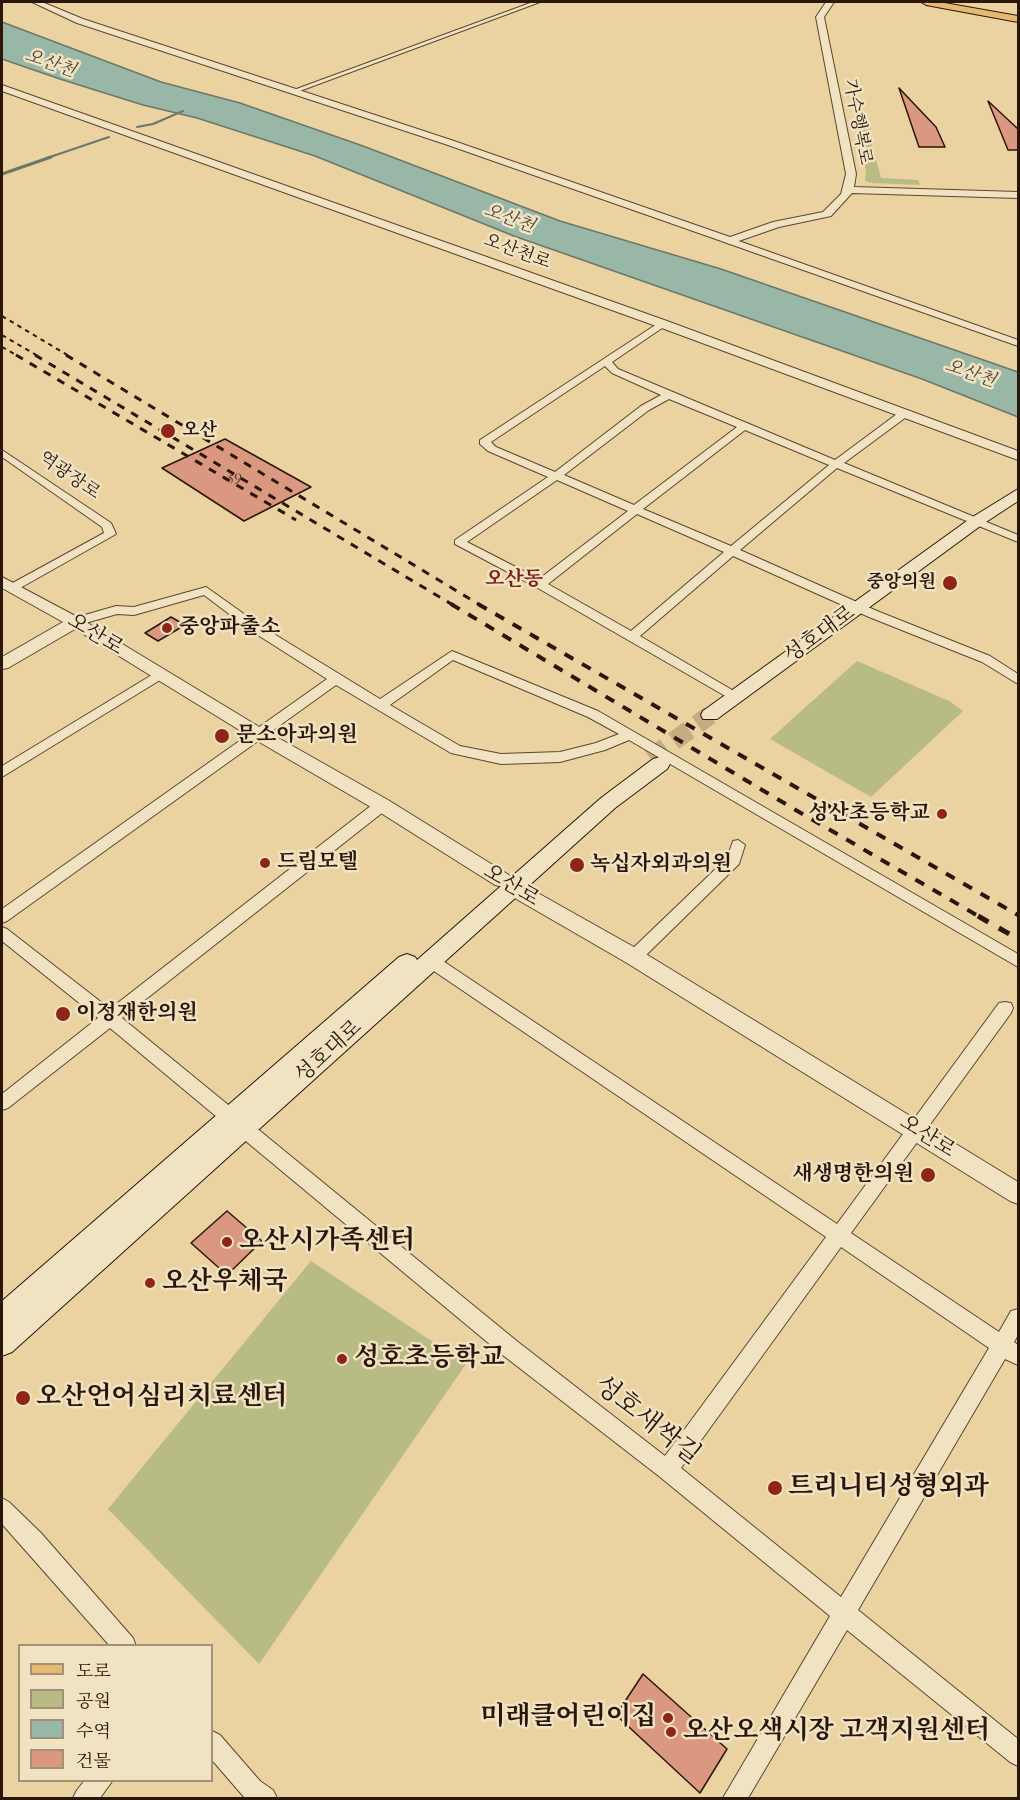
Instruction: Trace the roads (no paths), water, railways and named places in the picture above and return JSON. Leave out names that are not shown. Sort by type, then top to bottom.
[{"type":"main road","points":[[926,2],[1018,17]]},
{"type":"main road","points":[[946,2],[1018,17]]},
{"type":"main road","name":"성호대로","points":[[866,611],[734,697],[715,718],[866,611],[985,524],[1018,494]]},
{"type":"main road","name":"성호대로","points":[[985,524],[1018,510]]},
{"type":"main road","name":"성호대로","points":[[2,1343],[237,1123],[508,884],[608,803],[655,761]]},
{"type":"main road","name":"성호대로","points":[[2,1318],[431,961],[508,884]]},
{"type":"street","points":[[36,2],[80,21],[448,142],[1018,343]]},
{"type":"street","points":[[295,91],[537,2]]},
{"type":"street","name":"가수행복로","points":[[730,241],[777,224],[810,219],[827,213],[848,190],[851,174],[820,17],[830,2]]},
{"type":"street","name":"오산천로","points":[[2,88],[663,324],[1018,456]]},
{"type":"street","points":[[848,190],[1018,195]]},
{"type":"street","points":[[663,324],[484,442],[492,449],[866,611],[986,659],[1018,680]]},
{"type":"street","points":[[606,361],[615,371],[669,395],[1018,539]]},
{"type":"street","points":[[669,395],[645,408],[556,476],[459,542],[540,584],[734,697]]},
{"type":"street","points":[[632,637],[837,463],[905,413]]},
{"type":"street","points":[[540,584],[745,425]]},
{"type":"street","name":"역광장로","points":[[2,453],[107,525],[110,534],[7,585]]},
{"type":"street","name":"오산로","points":[[7,585],[75,622],[260,735],[382,805],[508,884],[634,957],[1018,1194]]},
{"type":"street","points":[[2,664],[75,622],[116,610],[134,611],[206,591],[257,629],[379,706],[456,750],[501,759],[560,757],[600,747],[630,734]]},
{"type":"street","points":[[379,706],[452,656],[593,714],[1018,960]]},
{"type":"street","points":[[2,772],[160,674]]},
{"type":"street","points":[[2,917],[336,679]]},
{"type":"street","points":[[2,1103],[382,805]]},
{"type":"street","points":[[634,957],[734,860],[738,845]]},
{"type":"street","name":"성호새싹길","points":[[2,933],[111,1019],[512,1349],[667,1470],[1018,1754]]},
{"type":"street","points":[[431,961],[1011,1350]]},
{"type":"street","points":[[667,1470],[1005,1008]]},
{"type":"street","points":[[735,1798],[844,1614],[1011,1350],[1018,1318]]},
{"type":"street","points":[[2,1509],[123,1644]]},
{"type":"street","points":[[213,1744],[252,1789],[265,1798]]},
{"type":"street","points":[[85,1798],[99,1782]]},
{"type":"water","name":"오산천","points":[[2,22],[161,82],[240,103],[363,146],[560,221],[721,269],[1018,372],[1018,417],[922,379],[514,236],[315,156],[197,118],[143,105],[2,59]]},
{"type":"waterway","points":[[137,127],[153,124],[183,111]]},
{"type":"waterway","points":[[47,158],[109,137]]},
{"type":"waterway","points":[[2,174],[51,157]]},
{"type":"tunnel","points":[[650,758],[710,715]]},
{"type":"railway","points":[[2,316],[69,356]]},
{"type":"railway","points":[[2,335],[38,356]]},
{"type":"railway","points":[[2,347],[18,356]]},
{"type":"railway","points":[[16,355],[296,520]]},
{"type":"railway","points":[[35,355],[453,605]]},
{"type":"railway","points":[[66,355],[480,605]]},
{"type":"railway","points":[[451,604],[980,917]]},
{"type":"railway","points":[[478,604],[1018,915]]},
{"type":"railway","points":[[978,916],[1018,939]]},
{"type":"place","name":"오산","points":[[168,431]]},
{"type":"place","name":"중앙의원","points":[[950,583]]},
{"type":"place","name":"중앙파출소","points":[[167,628]]},
{"type":"place","name":"문소아과의원","points":[[222,736]]},
{"type":"place","name":"성산초등학교","points":[[942,814]]},
{"type":"place","name":"드림모텔","points":[[265,863]]},
{"type":"place","name":"녹십자외과의원","points":[[577,865]]},
{"type":"place","name":"이정재한의원","points":[[63,1014]]},
{"type":"place","name":"새생명한의원","points":[[928,1175]]},
{"type":"place","name":"오산시가족센터","points":[[227,1242]]},
{"type":"place","name":"오산우체국","points":[[150,1283]]},
{"type":"place","name":"성호초등학교","points":[[342,1359]]},
{"type":"place","name":"오산언어심리치료센터","points":[[23,1398]]},
{"type":"place","name":"트리니티성형외과","points":[[775,1488]]},
{"type":"place","name":"미래클어린이집","points":[[668,1718]]},
{"type":"place","name":"오산오색시장 고객지원센터","points":[[671,1732]]},
{"type":"district","name":"오산동","points":[[514,580]]}]
